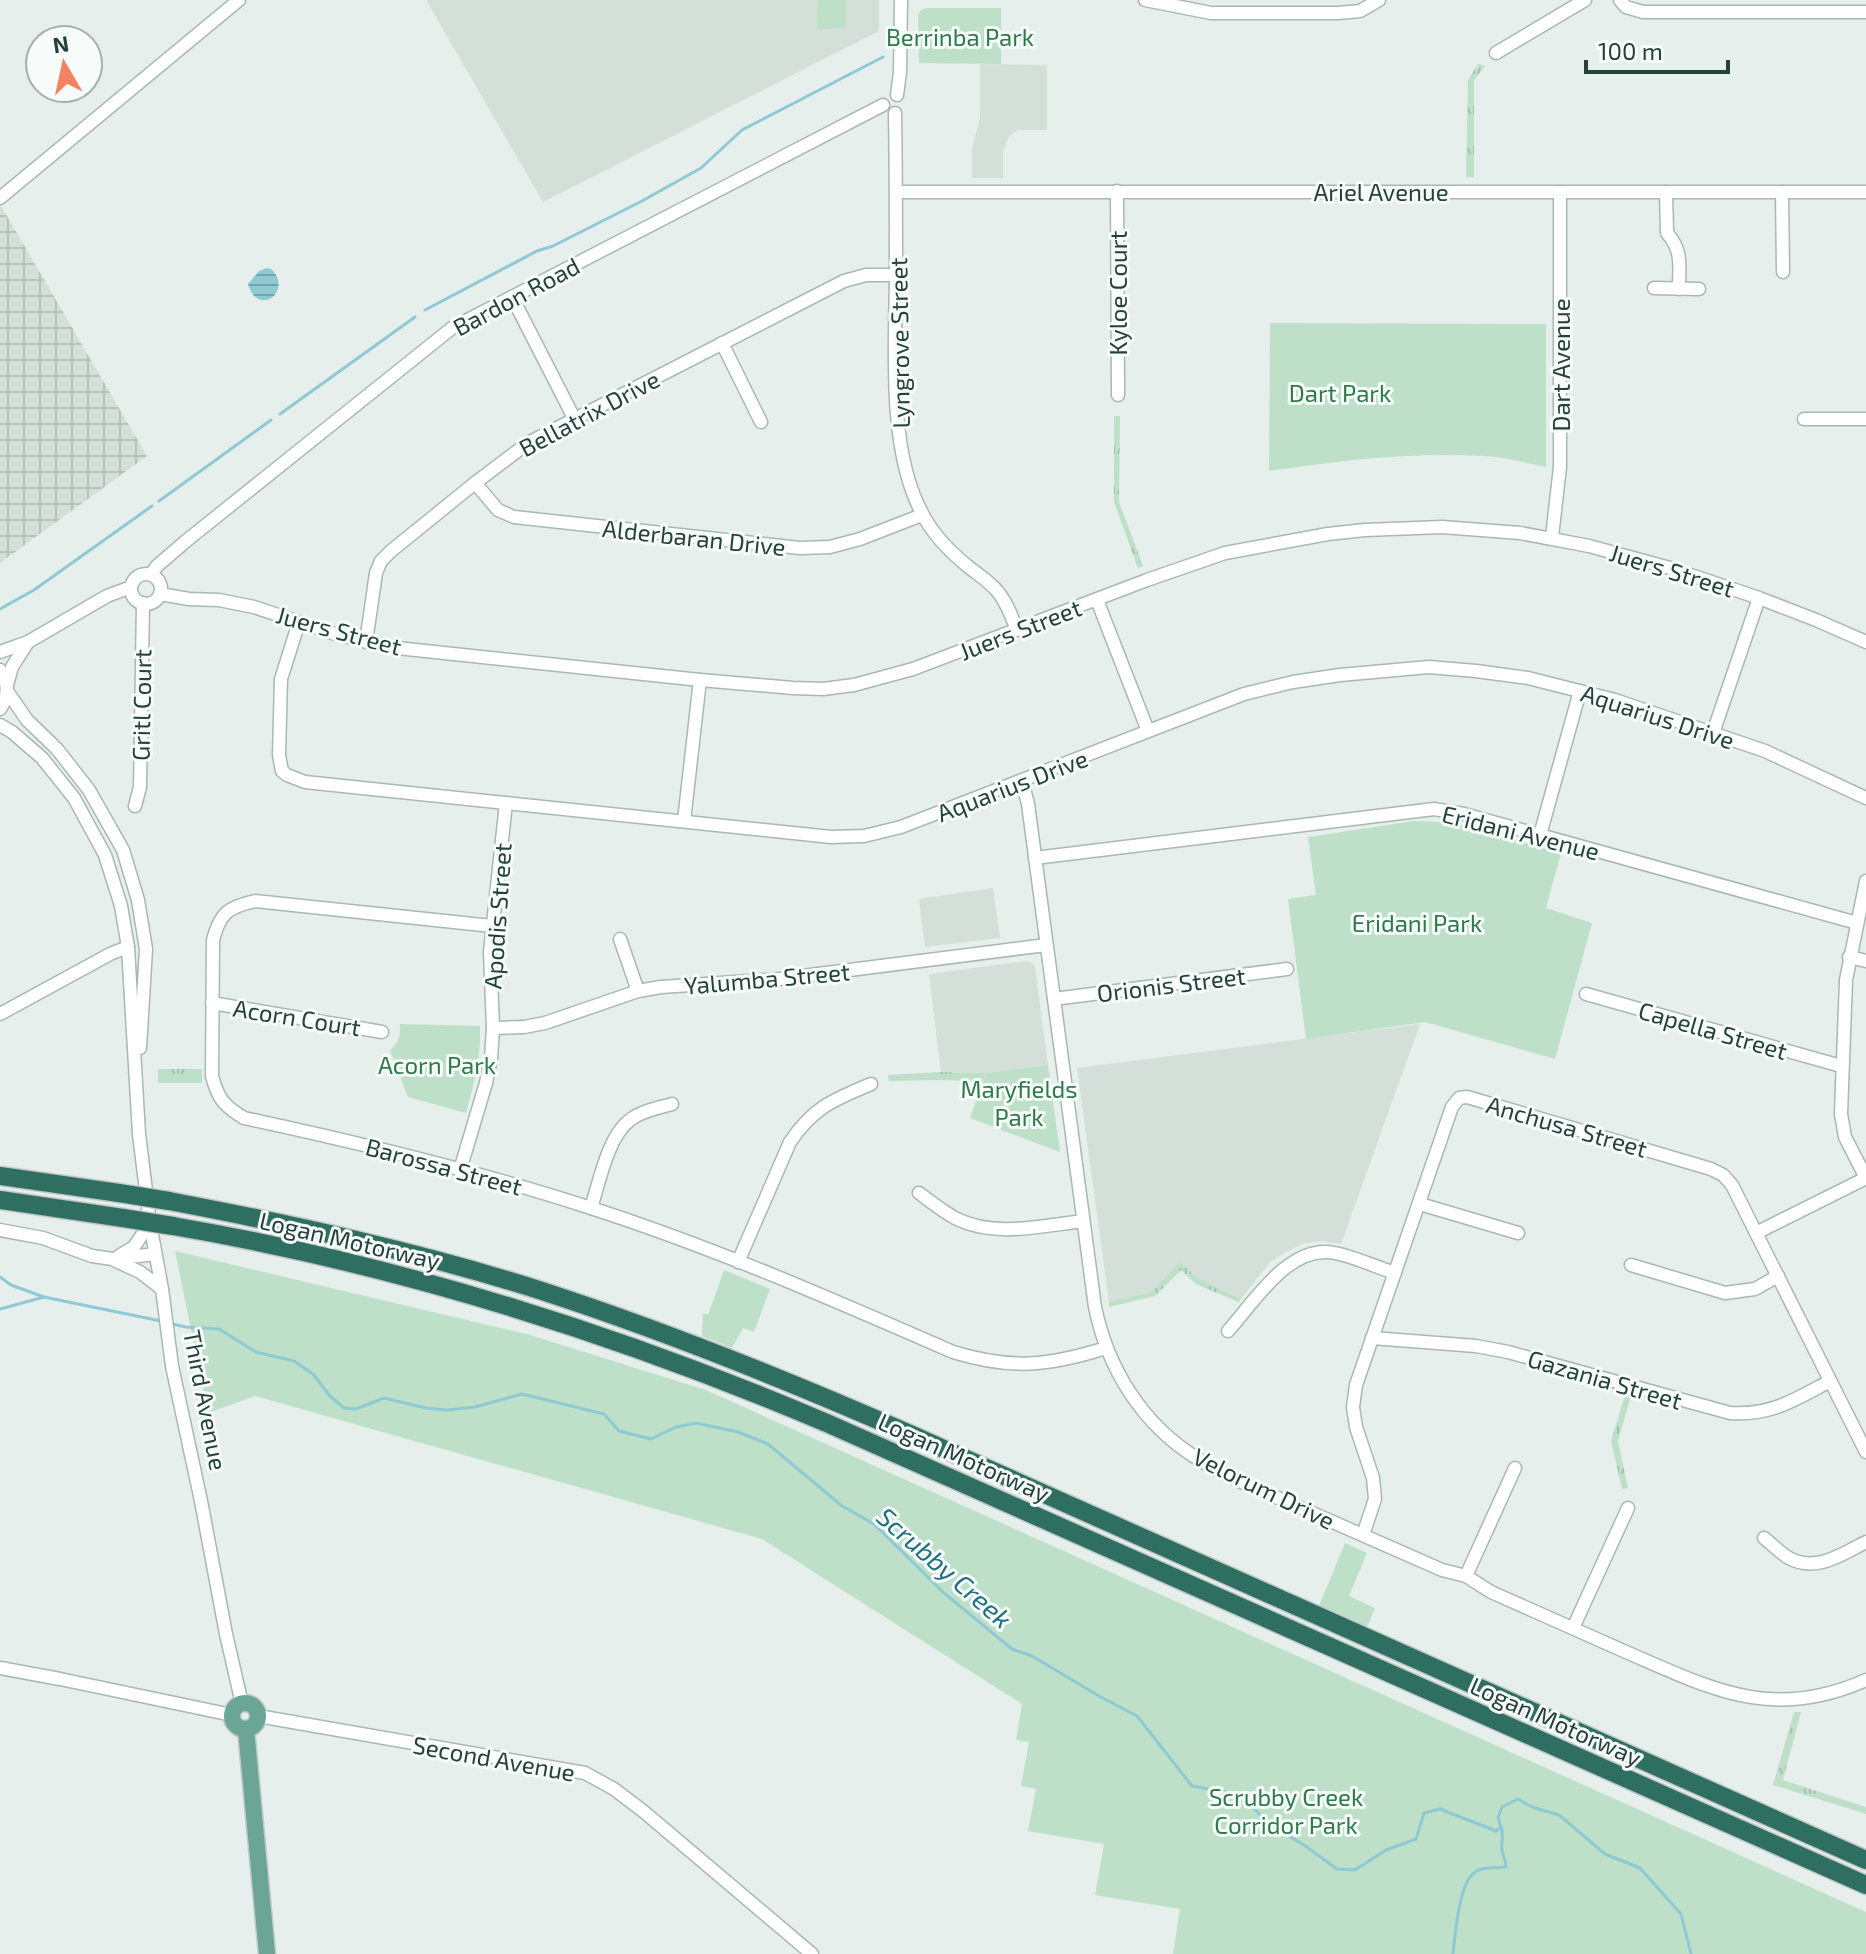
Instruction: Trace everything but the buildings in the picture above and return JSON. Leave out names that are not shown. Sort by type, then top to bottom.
[{"type":"highway","name":"Logan Motorway","points":[[0,1176],[169,1201],[397,1250],[539,1291],[677,1338],[845,1406],[1862,1859]]},
{"type":"highway","name":"Logan Motorway","points":[[0,1200],[173,1226],[318,1255],[457,1290],[578,1327],[706,1373],[881,1446],[1866,1885]]},
{"type":"main road","points":[[252,1705],[258,1716],[256,1723],[246,1729],[235,1724],[237,1709],[252,1705]]},
{"type":"main road","points":[[246,1729],[267,1954]]},
{"type":"street","points":[[0,198],[239,0]]},
{"type":"street","points":[[897,95],[888,95],[883,99],[888,112],[895,113],[902,103],[897,95],[901,0]]},
{"type":"street","points":[[1145,0],[1349,13],[1360,11],[1379,0]]},
{"type":"street","points":[[1496,53],[1585,0]]},
{"type":"street","points":[[1620,0],[1626,7],[1643,12],[1765,6],[1866,12]]},
{"type":"street","name":"Bardon Road","points":[[151,574],[186,541],[452,328],[883,105]]},
{"type":"street","name":"Lyngrove Street","points":[[895,113],[895,380],[904,463],[922,515],[953,553],[999,593],[1017,630]]},
{"type":"street","name":"Kyloe Court","points":[[1117,191],[1118,395]]},
{"type":"street","name":"Ariel Avenue","points":[[897,192],[1866,192]]},
{"type":"street","name":"Dart Avenue","points":[[1552,537],[1560,467],[1560,192]]},
{"type":"street","points":[[1666,192],[1667,233],[1676,243],[1678,252],[1679,289]]},
{"type":"street","points":[[1782,192],[1783,272]]},
{"type":"street","name":"Bellatrix Drive","points":[[366,642],[376,573],[381,561],[528,443],[844,281],[866,275],[896,275]]},
{"type":"street","points":[[1654,288],[1699,289]]},
{"type":"street","points":[[512,297],[574,418]]},
{"type":"street","points":[[722,343],[761,422]]},
{"type":"street","points":[[1804,419],[1866,419]]},
{"type":"street","name":"Alderbaran Drive","points":[[475,483],[498,510],[514,517],[800,548],[830,547],[860,539],[922,515]]},
{"type":"street","name":"Juers Street","points":[[160,594],[254,607],[366,642],[397,648],[700,680],[823,689],[854,685],[913,669],[1225,553],[1328,534],[1442,527],[1552,537],[1670,568],[1789,608],[1866,642]]},
{"type":"street","points":[[0,652],[28,642],[107,596],[131,587],[142,574],[151,574],[159,580],[161,590],[153,602],[143,603],[133,596],[131,587]]},
{"type":"street","points":[[1713,733],[1759,598]]},
{"type":"street","points":[[1097,600],[1148,731]]},
{"type":"street","name":"Gritl Court","points":[[135,806],[140,787],[143,603]]},
{"type":"street","name":"Aquarius Drive","points":[[299,622],[281,679],[279,755],[282,771],[305,782],[831,837],[864,836],[901,827],[1244,694],[1293,682],[1379,670],[1429,667],[1528,678],[1615,700],[1765,751],[1866,798]]},
{"type":"street","points":[[0,709],[5,701],[12,667],[28,642]]},
{"type":"street","name":"Third Avenue","points":[[0,670],[27,720],[57,749],[89,790],[123,850],[138,900],[146,949],[138,1103]]},
{"type":"street","points":[[684,821],[700,680]]},
{"type":"street","points":[[1540,835],[1580,691]]},
{"type":"street","name":"Third Avenue","points":[[0,725],[42,758],[74,798],[105,855],[121,906],[128,947],[139,1134],[150,1223],[172,1366],[226,1634],[237,1709]]},
{"type":"street","name":"Velorum Drive","points":[[1022,781],[1028,804],[1095,1307],[1115,1368],[1133,1399],[1153,1422],[1180,1447],[1229,1476],[1442,1570],[1466,1576],[1491,1592],[1703,1686],[1751,1698],[1782,1699],[1813,1697],[1866,1680]]},
{"type":"street","name":"Apodis Street","points":[[460,1170],[491,1058],[493,1028],[489,966],[506,803]]},
{"type":"street","name":"Eridani Avenue","points":[[1035,858],[1434,809],[1464,814],[1857,923]]},
{"type":"street","points":[[1756,1233],[1866,1178],[1845,1137],[1841,1122],[1841,1066],[1849,957],[1866,881]]},
{"type":"street","name":"Barossa Street","points":[[492,926],[255,901],[227,911],[217,923],[213,940],[212,1076],[217,1095],[229,1109],[244,1118],[356,1142],[460,1170],[667,1234],[802,1286],[953,1352],[977,1359],[1033,1364],[1068,1360],[1106,1348]]},
{"type":"street","points":[[620,939],[638,991]]},
{"type":"street","name":"Yalumba Street","points":[[493,1028],[545,1023],[638,991],[661,987],[779,979],[1046,945]]},
{"type":"street","points":[[0,1014],[128,947]]},
{"type":"street","points":[[1849,957],[1866,961]]},
{"type":"street","name":"Orionis Street","points":[[1054,999],[1287,969]]},
{"type":"street","name":"Capella Street","points":[[1586,994],[1841,1066]]},
{"type":"street","name":"Acorn Court","points":[[212,1003],[382,1032]]},
{"type":"street","points":[[738,1262],[790,1142],[801,1127],[830,1101],[871,1084]]},
{"type":"street","name":"Anchusa Street","points":[[1363,1535],[1375,1499],[1373,1478],[1356,1427],[1353,1407],[1356,1385],[1452,1107],[1459,1098],[1467,1097],[1723,1175],[1732,1185],[1866,1452]]},
{"type":"street","points":[[591,1208],[614,1138],[628,1121],[672,1104]]},
{"type":"street","points":[[919,1193],[953,1217],[985,1228],[1005,1229],[1083,1221]]},
{"type":"street","points":[[1420,1204],[1518,1233]]},
{"type":"street","points":[[113,1259],[134,1247],[150,1223]]},
{"type":"street","points":[[0,1230],[43,1238],[92,1256],[113,1259],[155,1254]]},
{"type":"street","points":[[1228,1331],[1275,1276],[1304,1256],[1335,1252],[1395,1273]]},
{"type":"street","points":[[113,1259],[140,1272],[162,1289]]},
{"type":"street","points":[[1631,1265],[1725,1293],[1755,1289],[1778,1276]]},
{"type":"street","name":"Gazania Street","points":[[1372,1338],[1476,1346],[1508,1352],[1730,1413],[1748,1414],[1780,1407],[1830,1381]]},
{"type":"street","points":[[1466,1576],[1515,1468]]},
{"type":"street","points":[[1573,1628],[1628,1508]]},
{"type":"street","points":[[1764,1538],[1789,1558],[1807,1564],[1827,1562],[1866,1542]]},
{"type":"street","points":[[0,1668],[237,1709]]},
{"type":"street","name":"Second Avenue","points":[[258,1716],[585,1773],[614,1789],[643,1811],[812,1954]]},
{"type":"street","points":[[254,1954],[259,1947],[264,1924]]},
{"type":"shaded area","points":[[426,0],[879,0],[879,31],[543,202]]},
{"type":"shaded area","points":[[980,64],[1047,65],[1047,130],[1018,130],[1009,136],[1003,151],[1003,178],[972,178],[972,147],[980,118]]},
{"type":"shaded area","points":[[0,204],[147,456],[0,563]]},
{"type":"shaded area","points":[[993,888],[1000,938],[925,947],[919,899]]},
{"type":"shaded area","points":[[1026,961],[1035,967],[1048,1065],[986,1073],[941,1072],[929,974]]},
{"type":"shaded area","points":[[1420,1024],[1341,1244],[1322,1241],[1305,1243],[1286,1252],[1270,1262],[1241,1299],[1199,1279],[1179,1262],[1151,1292],[1109,1302],[1077,1068]]},
{"type":"green space","points":[[818,0],[846,0],[846,28],[817,29]]},
{"type":"green space","name":"Berrinba Park","points":[[927,8],[1001,8],[1001,64],[919,63],[918,15]]},
{"type":"green space","points":[[1478,64],[1485,66],[1474,80],[1474,177],[1466,177],[1468,80]]},
{"type":"green space","name":"Dart Park","points":[[1270,323],[1546,324],[1546,467],[1493,457],[1431,455],[1350,460],[1269,471]]},
{"type":"green space","points":[[1114,416],[1120,416],[1119,502],[1143,566],[1138,568],[1114,502]]},
{"type":"green space","name":"Eridani Park","points":[[1414,821],[1456,823],[1561,853],[1546,908],[1592,923],[1555,1059],[1425,1022],[1306,1039],[1288,899],[1316,895],[1308,837]]},
{"type":"green space","name":"Acorn Park","points":[[400,1024],[480,1026],[478,1060],[466,1113],[408,1097],[390,1050],[399,1038]]},
{"type":"green space","name":"Maryfields Park","points":[[1048,1065],[1060,1152],[970,1118],[986,1073]]},
{"type":"green space","points":[[158,1069],[202,1069],[202,1083],[158,1083]]},
{"type":"green space","points":[[986,1073],[983,1081],[889,1081],[888,1075]]},
{"type":"green space","name":"Scrubby Creek Corridor Park","points":[[175,1251],[530,1335],[706,1390],[1866,1912],[1866,1954],[1173,1954],[1180,1909],[1095,1895],[1104,1844],[1028,1831],[1036,1789],[1021,1786],[1029,1742],[1016,1740],[1022,1704],[762,1539],[255,1396],[208,1413]]},
{"type":"green space","points":[[1179,1262],[1199,1279],[1241,1299],[1238,1302],[1196,1284],[1181,1270],[1155,1296],[1109,1307],[1109,1302],[1151,1292]]},
{"type":"green space","points":[[724,1270],[770,1289],[754,1332],[743,1328],[732,1348],[702,1336],[703,1313],[708,1315]]},
{"type":"green space","points":[[1625,1395],[1631,1396],[1618,1441],[1628,1488],[1622,1489],[1611,1441]]},
{"type":"green space","points":[[1345,1543],[1367,1553],[1349,1596],[1375,1608],[1367,1627],[1319,1606]]},
{"type":"green space","points":[[1794,1712],[1801,1712],[1783,1780],[1866,1807],[1866,1814],[1773,1785]]},
{"type":"water","points":[[267,268],[277,277],[279,285],[272,298],[259,299],[248,284],[259,271]]},
{"type":"waterway","points":[[425,310],[537,251],[642,201],[701,168],[742,130],[883,57]]},
{"type":"waterway","points":[[280,414],[415,317]]},
{"type":"waterway","points":[[159,501],[271,420]]},
{"type":"waterway","points":[[0,609],[34,590],[152,506]]},
{"type":"waterway","points":[[0,1277],[11,1285],[44,1297]]},
{"type":"waterway","name":"Scrubby Creek","points":[[0,1309],[44,1297],[161,1321]]},
{"type":"waterway","name":"Scrubby Creek","points":[[172,1324],[219,1329],[256,1352],[294,1361],[313,1374],[344,1408],[356,1409],[384,1398],[447,1410],[475,1407],[522,1394],[604,1414],[619,1431],[651,1439],[676,1427],[696,1423],[738,1432],[768,1444],[842,1506],[874,1524],[944,1593],[1012,1649],[1032,1656],[1137,1716],[1192,1786],[1242,1795],[1267,1823],[1337,1869],[1355,1870],[1386,1850],[1416,1839],[1424,1813],[1440,1809],[1496,1831],[1501,1827],[1498,1818],[1502,1807],[1518,1799],[1559,1815],[1605,1854],[1640,1868],[1681,1914],[1691,1954]]},
{"type":"waterway","points":[[1453,1954],[1459,1910],[1469,1879],[1482,1869],[1506,1867],[1501,1827]]}]
